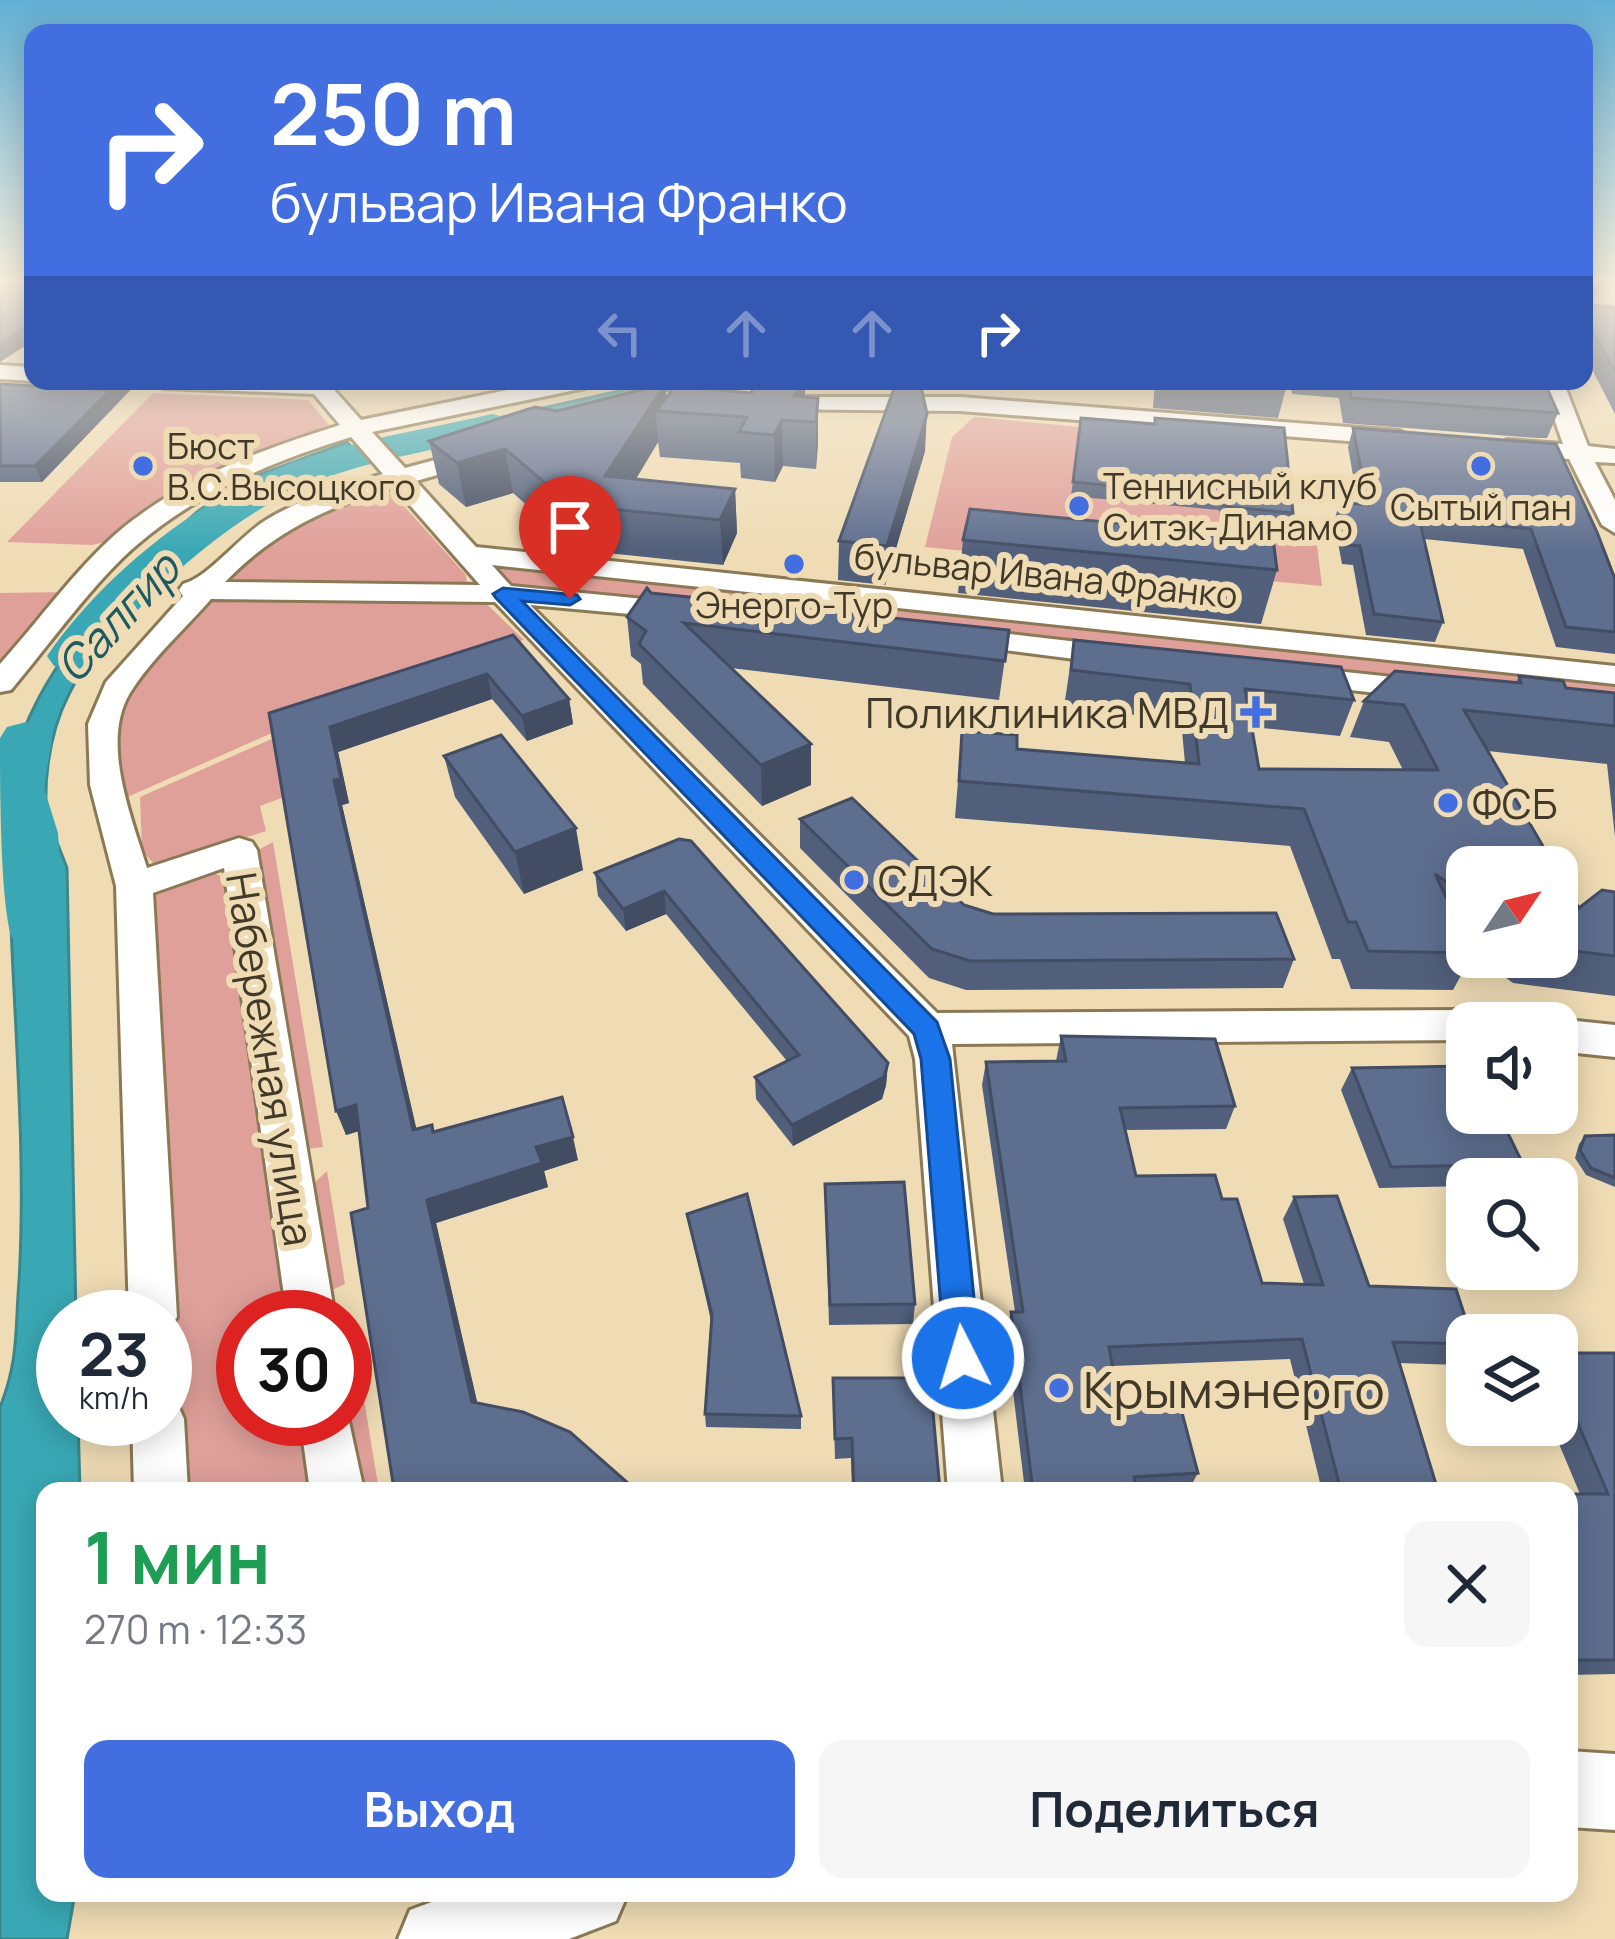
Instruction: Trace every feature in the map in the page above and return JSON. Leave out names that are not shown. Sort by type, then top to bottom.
[{"type":"main road","points":[[1578,1790],[1615,1792]]},
{"type":"main road","points":[[439,1939],[558,1902]]},
{"type":"street","points":[[323,390],[503,594],[927,1029],[936,1059],[974,1482]]},
{"type":"street","points":[[0,683],[87,589],[108,557],[167,509],[245,466],[359,431],[544,390]]},
{"type":"street","points":[[1555,390],[1578,452],[1615,525]]},
{"type":"street","points":[[734,405],[915,402],[1429,440]]},
{"type":"street","points":[[152,1290],[134,886],[105,764],[104,725],[110,697],[197,590],[270,530],[396,470],[517,443]]},
{"type":"street","points":[[1472,444],[1615,456]]},
{"type":"street","name":"бульвар Ивана Франко","points":[[469,554],[1615,675]]},
{"type":"street","points":[[197,590],[503,594],[708,612]]},
{"type":"street","name":"бульвар Ивана Франко","points":[[938,635],[1148,659]]},
{"type":"street","name":"бульвар Ивана Франко","points":[[1265,672],[1452,693]]},
{"type":"street","name":"Набережная улица","points":[[134,886],[239,850],[307,1290]]},
{"type":"street","points":[[927,1029],[1446,1024]]},
{"type":"street","points":[[1578,1037],[1615,1041]]},
{"type":"street","points":[[159,1446],[161,1482]]},
{"type":"street","points":[[330,1446],[336,1482]]},
{"type":"shaded area","points":[[153,393],[308,400],[334,431],[114,540],[92,545],[7,542]]},
{"type":"shaded area","name":"Теннисный клуб Ситэк-Динамо","points":[[974,417],[1221,440],[1220,520],[1315,529],[1322,586],[925,547],[952,437]]},
{"type":"shaded area","points":[[387,487],[466,575],[467,585],[524,640],[389,681],[123,799],[114,753],[115,717],[146,662],[191,612],[265,548],[309,520]]},
{"type":"shaded area","points":[[487,562],[876,602],[867,621],[511,589]]},
{"type":"shaded area","points":[[71,592],[0,670],[0,593]]},
{"type":"shaded area","points":[[884,603],[1615,681],[1615,705],[876,622]]},
{"type":"shaded area","points":[[276,737],[287,796],[260,806],[266,831],[154,864],[142,851],[140,797]]},
{"type":"shaded area","points":[[273,842],[323,1147],[307,1149],[257,859],[258,850]]},
{"type":"shaded area","points":[[210,872],[224,877],[233,892],[287,1290],[216,1290],[216,1446],[309,1446],[314,1482],[182,1482],[180,1446],[192,1446],[192,1290],[170,1290],[146,904],[157,888]]},
{"type":"shaded area","points":[[327,1171],[345,1284],[332,1290],[328,1290],[311,1186]]},
{"type":"shaded area","points":[[353,1446],[372,1446],[378,1482],[359,1482]]},
{"type":"water","points":[[624,390],[672,390],[625,396],[414,450],[403,439]]},
{"type":"water","points":[[347,442],[360,456],[353,464],[268,492],[157,585],[130,583],[179,529],[235,484]]},
{"type":"water","points":[[117,596],[144,597],[83,669],[69,694],[50,748],[46,814],[8,826],[14,762],[38,699],[75,642]]},
{"type":"water","points":[[53,832],[67,868],[75,1290],[36,1290],[36,1446],[79,1446],[80,1482],[36,1482],[36,1902],[73,1902],[67,1939],[0,1939],[0,1407],[15,1344],[21,1229],[9,867],[18,843]]},
{"type":"building","points":[[0,384],[24,385],[24,390],[110,390],[35,466],[0,466]]},
{"type":"building","points":[[641,390],[661,390],[605,476],[735,489],[720,520],[571,505],[505,449],[457,463],[429,441],[535,407],[557,411]]},
{"type":"building","points":[[672,390],[797,390],[794,396],[818,398],[816,422],[782,420],[774,435],[739,432],[747,417],[656,411]]},
{"type":"building","points":[[893,390],[922,390],[927,414],[887,546],[839,541]]},
{"type":"building","points":[[1350,390],[1548,390],[1558,413],[1351,398]]},
{"type":"building","points":[[1081,418],[1155,424],[1155,418],[1284,428],[1293,513],[1223,506],[1223,496],[1073,482]]},
{"type":"building","points":[[1353,428],[1556,444],[1615,579],[1615,632],[1566,627],[1531,529],[1419,518],[1443,622],[1374,614],[1360,546],[1349,545],[1340,502],[1368,505]]},
{"type":"building","points":[[970,509],[1273,538],[1277,570],[963,540]]},
{"type":"building","points":[[647,588],[651,593],[1009,630],[1005,661],[684,623],[811,744],[761,765],[639,644],[646,631],[627,617]]},
{"type":"building","points":[[513,635],[569,699],[522,716],[487,674],[330,727],[341,779],[334,780],[413,1130],[432,1125],[433,1132],[562,1097],[573,1137],[536,1147],[542,1163],[427,1200],[472,1402],[523,1412],[570,1432],[627,1482],[393,1482],[372,1348],[372,1290],[363,1290],[351,1213],[368,1208],[356,1105],[336,1111],[269,713]]},
{"type":"building","points":[[1074,640],[1341,667],[1354,700],[1245,689],[1259,769],[1438,770],[1404,705],[1364,701],[1395,671],[1521,683],[1519,676],[1563,681],[1566,688],[1615,693],[1615,726],[1464,710],[1543,846],[1446,846],[1446,882],[1435,874],[1446,897],[1446,953],[1368,951],[1356,922],[1348,922],[1304,809],[959,781],[962,731],[1017,735],[1017,749],[1199,764],[1190,684],[1071,670]]},
{"type":"building","points":[[501,735],[576,828],[515,852],[444,756]]},
{"type":"building","points":[[852,798],[964,905],[993,914],[1276,913],[1294,959],[970,961],[932,949],[800,819]]},
{"type":"building","points":[[679,839],[691,841],[888,1063],[884,1077],[792,1125],[755,1077],[799,1055],[664,891],[623,909],[595,873]]},
{"type":"building","points":[[1602,890],[1615,892],[1615,956],[1578,952],[1578,906]]},
{"type":"building","points":[[1061,1036],[1215,1039],[1235,1106],[1120,1108],[1136,1176],[1215,1175],[1222,1199],[1237,1199],[1262,1283],[1323,1285],[1294,1197],[1337,1196],[1369,1286],[1456,1290],[1464,1314],[1446,1314],[1446,1343],[1393,1342],[1435,1482],[1339,1482],[1302,1339],[1109,1347],[1120,1408],[1180,1405],[1198,1473],[1134,1477],[1135,1482],[1032,1482],[1011,1312],[1023,1312],[986,1062],[1066,1061]]},
{"type":"building","points":[[1446,1066],[1446,1134],[1508,1134],[1520,1158],[1446,1158],[1446,1166],[1391,1167],[1352,1068]]},
{"type":"building","points":[[1615,1135],[1615,1178],[1591,1168],[1580,1150],[1585,1136]]},
{"type":"building","points":[[904,1182],[915,1304],[830,1305],[825,1184]]},
{"type":"building","points":[[747,1194],[801,1416],[705,1414],[712,1315],[687,1214]]},
{"type":"building","points":[[1578,1353],[1615,1353],[1615,1660],[1578,1660],[1578,1494],[1608,1494],[1578,1423]]},
{"type":"building","points":[[833,1378],[930,1378],[939,1482],[854,1482],[852,1438],[835,1439]]},
{"type":"waterway","name":"Салгир","points":[[71,656],[166,559],[249,498],[328,464],[492,425]]},
{"type":"waterway","name":"Салгир","points":[[26,738],[17,788],[30,833],[34,923]]},
{"type":"place","name":"Бюст В.С.Высоцкого","points":[[143,466]]},
{"type":"place","name":"Сытый пан","points":[[1481,466]]},
{"type":"place","name":"Теннисный клуб Ситэк-Динамо","points":[[1079,506]]},
{"type":"place","name":"Энерго-Тур","points":[[794,564]]},
{"type":"place","name":"Поликлиника МВД","points":[[1256,712]]},
{"type":"place","name":"ФСБ","points":[[1448,803]]},
{"type":"place","name":"СДЭК","points":[[854,880]]},
{"type":"place","name":"Крымэнерго","points":[[1059,1388]]},
{"type":"route","points":[[570,599],[503,594],[927,1029],[936,1059],[963,1358]]}]
